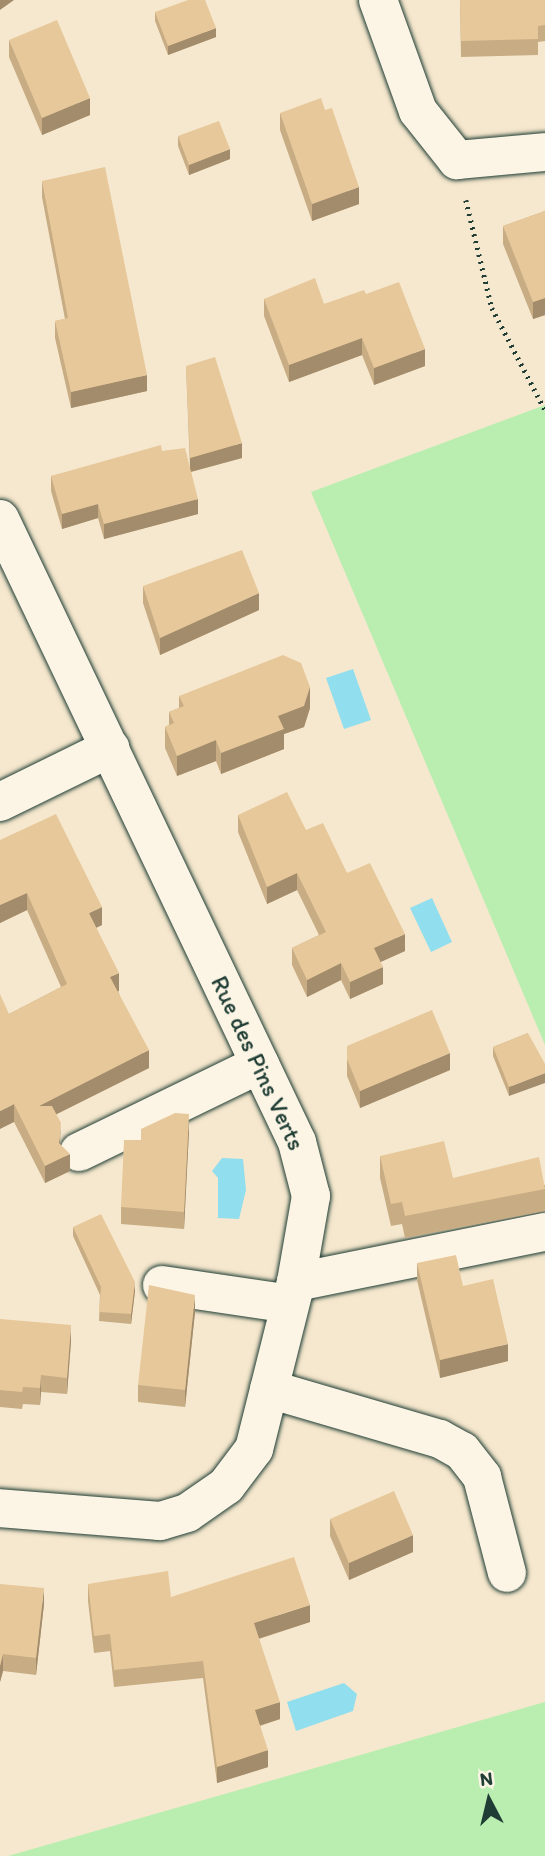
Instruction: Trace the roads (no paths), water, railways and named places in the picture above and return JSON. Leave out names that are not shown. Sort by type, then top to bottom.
[{"type":"street","points":[[378,0],[418,111],[457,160],[545,152]]},
{"type":"street","name":"Rue des Pins Verts","points":[[0,519],[297,1142],[311,1196],[293,1293],[254,1450],[243,1469],[209,1501],[187,1513],[160,1521],[0,1508]]},
{"type":"street","points":[[0,803],[110,748]]},
{"type":"street","points":[[79,1152],[260,1064]]},
{"type":"street","points":[[162,1284],[293,1293],[545,1232]]},
{"type":"street","points":[[269,1389],[440,1439],[462,1451],[482,1477],[507,1573]]},
{"type":"water","points":[[353,669],[371,720],[344,729],[326,678]]},
{"type":"water","points":[[432,898],[452,942],[431,952],[410,908]]},
{"type":"water","points":[[222,1158],[243,1159],[246,1190],[239,1219],[218,1218],[218,1178],[212,1171]]},
{"type":"water","points":[[344,1683],[357,1694],[353,1711],[296,1731],[287,1702]]}]
